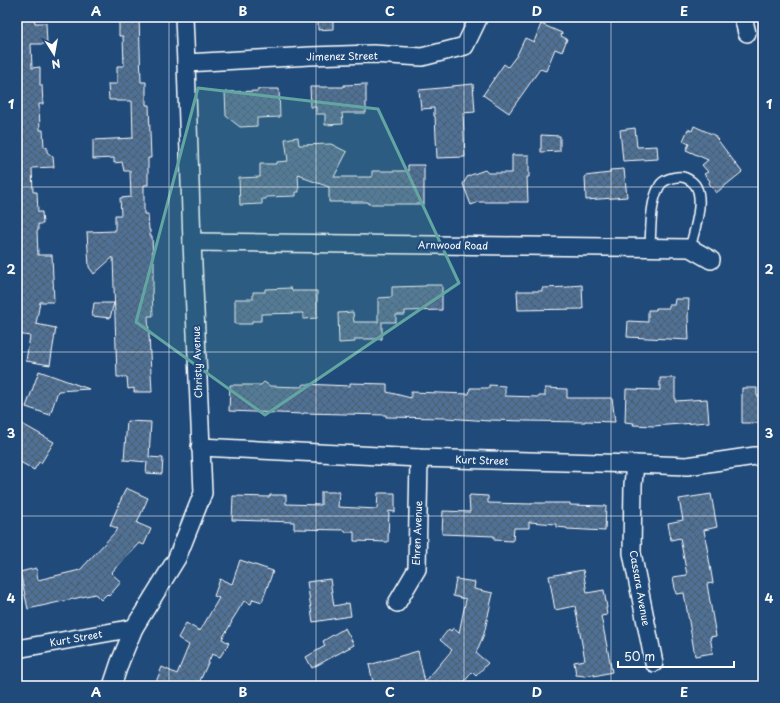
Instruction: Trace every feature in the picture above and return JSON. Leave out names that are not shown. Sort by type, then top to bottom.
[{"type":"street","name":"Christy Avenue","points":[[112,686],[134,628],[177,558],[203,493],[184,17]]},
{"type":"street","name":"Jimenez Street","points":[[186,63],[373,54],[422,58],[465,46],[477,21],[477,17]]},
{"type":"street","name":"Arnwood Road","points":[[192,242],[690,248],[711,260]]},
{"type":"street","name":"Kurt Street","points":[[200,447],[419,458],[687,466],[763,456]]},
{"type":"street","name":"Ehren Avenue","points":[[397,602],[417,569],[419,458]]},
{"type":"street","name":"Cassara Avenue","points":[[635,464],[632,553],[654,663]]},
{"type":"street","name":"Kurt Street","points":[[17,649],[134,628]]},
{"type":"lane","points":[[650,247],[652,213],[656,193],[660,185],[668,179],[680,176],[689,178],[694,183],[698,188],[699,195],[696,227],[690,248]]},
{"type":"highlighted area","points":[[198,88],[378,109],[459,283],[265,415],[136,322]]},
{"type":"building","points":[[17,17],[34,17],[35,23],[46,23],[47,44],[31,44],[32,68],[40,67],[40,85],[42,85],[43,104],[39,104],[40,130],[43,130],[44,147],[47,147],[47,152],[53,157],[54,167],[32,168],[33,192],[37,192],[38,212],[42,212],[43,224],[38,224],[38,255],[52,255],[54,302],[40,302],[36,324],[56,328],[50,365],[26,361],[30,336],[17,334],[20,310],[19,276],[17,276]]},
{"type":"building","points":[[122,17],[139,17],[141,82],[146,82],[146,105],[149,105],[151,158],[148,158],[148,185],[144,185],[144,214],[148,214],[154,261],[152,288],[153,316],[148,316],[152,392],[134,392],[134,388],[128,389],[127,377],[117,377],[113,257],[94,274],[89,267],[87,232],[115,231],[115,215],[121,215],[120,198],[131,197],[130,171],[124,171],[122,162],[114,163],[114,158],[93,159],[93,140],[133,138],[132,101],[109,100],[108,84],[117,84],[117,66],[124,66],[123,36],[119,36],[119,19],[122,19]]},
{"type":"building","points":[[318,17],[333,17],[333,29],[318,30]]},
{"type":"building","points":[[541,24],[562,33],[561,36],[567,39],[562,52],[555,49],[546,71],[540,69],[509,113],[483,95],[504,64],[508,67],[517,55],[525,38],[534,42]]},
{"type":"building","points":[[366,84],[366,113],[342,113],[343,124],[325,125],[325,114],[316,114],[316,107],[311,107],[310,87],[344,87],[344,85]]},
{"type":"building","points":[[473,84],[475,112],[463,113],[465,157],[437,158],[434,108],[421,109],[419,90]]},
{"type":"building","points":[[258,89],[279,89],[280,117],[257,118],[257,126],[240,127],[226,116],[225,92],[258,91]]},
{"type":"building","points":[[694,126],[714,135],[742,172],[716,193],[709,183],[710,181],[704,174],[708,172],[702,165],[708,160],[686,150],[689,144],[683,141],[688,129],[692,131]]},
{"type":"building","points":[[635,128],[637,147],[657,146],[658,159],[623,161],[620,130]]},
{"type":"building","points":[[541,135],[560,136],[560,151],[541,152]]},
{"type":"building","points":[[298,137],[299,145],[331,144],[347,152],[334,177],[372,177],[372,171],[408,171],[408,165],[424,165],[424,204],[329,202],[329,187],[304,178],[304,176],[298,174],[299,192],[296,192],[296,196],[266,197],[266,199],[262,199],[262,204],[240,205],[239,178],[260,177],[260,164],[276,164],[276,162],[288,161],[285,139]]},
{"type":"building","points":[[512,155],[529,155],[529,177],[527,177],[528,202],[479,202],[471,205],[463,184],[468,176],[485,170],[488,173],[512,173]]},
{"type":"building","points":[[624,169],[627,197],[586,200],[585,176],[610,173],[610,170]]},
{"type":"building","points":[[442,285],[442,310],[405,311],[405,315],[396,315],[396,322],[382,322],[382,339],[355,339],[355,342],[339,343],[338,313],[353,312],[354,322],[378,322],[378,298],[392,297],[392,287]]},
{"type":"building","points":[[582,285],[583,309],[518,310],[517,291],[542,291],[542,288]]},
{"type":"building","points":[[291,288],[292,291],[317,291],[317,318],[303,319],[303,313],[261,314],[261,321],[252,321],[252,324],[235,324],[235,299],[253,299],[253,292],[265,292],[265,289]]},
{"type":"building","points":[[675,299],[689,299],[689,340],[627,337],[628,321],[648,322],[648,310],[656,310],[656,308],[669,308],[669,305],[674,305]]},
{"type":"building","points":[[94,303],[114,303],[110,318],[92,316]]},
{"type":"building","points":[[39,371],[89,389],[58,391],[50,415],[26,407]]},
{"type":"building","points":[[660,378],[675,378],[675,401],[707,399],[709,422],[653,426],[633,425],[634,423],[625,422],[626,389],[660,390]]},
{"type":"building","points":[[264,382],[270,386],[303,387],[303,384],[350,386],[350,383],[387,384],[387,392],[411,398],[411,392],[469,394],[470,388],[489,388],[489,385],[505,386],[505,396],[539,397],[545,396],[545,388],[567,389],[567,398],[612,398],[615,422],[490,421],[446,418],[386,417],[386,415],[229,411],[230,385],[261,385]]},
{"type":"building","points":[[742,388],[757,388],[757,396],[763,396],[763,423],[742,423]]},
{"type":"building","points":[[17,421],[54,442],[41,463],[39,462],[34,470],[17,460]]},
{"type":"building","points":[[127,421],[151,422],[149,457],[163,458],[162,474],[146,473],[147,462],[124,460]]},
{"type":"building","points":[[126,488],[148,498],[137,523],[151,529],[144,545],[139,543],[111,573],[121,582],[109,596],[107,594],[101,600],[95,594],[28,609],[20,572],[36,568],[38,580],[80,570],[118,529],[110,525]]},
{"type":"building","points":[[321,492],[339,492],[338,507],[377,509],[378,493],[395,493],[395,512],[389,511],[388,542],[354,541],[354,532],[345,532],[345,530],[294,529],[294,522],[232,520],[233,496],[269,497],[270,495],[286,495],[286,504],[321,505]]},
{"type":"building","points":[[711,494],[717,527],[704,530],[713,583],[707,584],[716,636],[710,637],[713,653],[695,656],[684,593],[676,594],[673,577],[687,575],[680,538],[671,540],[668,523],[683,520],[679,499]]},
{"type":"building","points":[[470,495],[488,496],[488,503],[570,503],[570,505],[606,506],[605,531],[567,529],[556,527],[556,524],[529,522],[529,528],[514,528],[513,541],[494,540],[494,536],[442,534],[443,511],[470,512]]},
{"type":"building","points":[[240,560],[273,571],[262,602],[253,599],[251,604],[244,601],[222,639],[229,643],[220,657],[212,654],[199,683],[205,686],[165,686],[156,682],[162,667],[177,674],[189,645],[178,638],[186,623],[200,631],[219,598],[214,596],[220,579],[232,584]]},
{"type":"building","points":[[583,570],[587,593],[604,590],[607,608],[607,615],[601,616],[612,672],[594,676],[594,674],[585,676],[576,675],[574,662],[585,660],[575,606],[555,610],[549,576]]},
{"type":"building","points":[[330,579],[334,606],[349,603],[351,616],[313,622],[307,582]]},
{"type":"building","points":[[456,579],[475,582],[474,589],[493,593],[484,634],[476,653],[488,663],[476,676],[472,672],[461,686],[396,686],[395,683],[374,686],[369,665],[418,651],[425,682],[452,650],[440,640],[449,629],[451,631],[453,628],[459,633],[466,599],[453,596]]},
{"type":"building","points":[[345,628],[354,645],[312,668],[306,657],[325,646],[323,641]]}]
